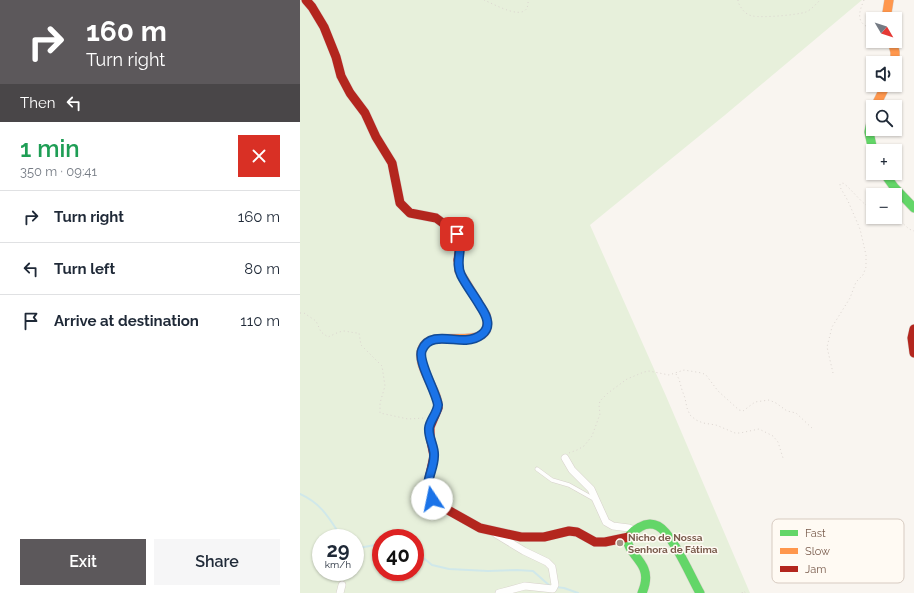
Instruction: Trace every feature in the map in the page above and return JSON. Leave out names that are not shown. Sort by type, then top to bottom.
[{"type":"street","points":[[306,0],[312,7],[325,30],[350,93],[364,112],[376,137],[392,163],[400,203],[411,213],[438,219],[457,234],[460,244],[458,262],[459,271],[487,319],[486,330],[478,336],[466,340],[436,339],[427,342],[421,354],[421,358],[438,403],[429,432],[434,456],[428,485],[429,493],[434,501],[477,527],[528,538],[544,537],[562,532],[573,531],[595,542],[605,542],[632,533],[643,526],[651,524],[658,526],[665,531],[700,593]]},
{"type":"street","points":[[887,12],[889,0]]},
{"type":"street","points":[[889,180],[895,189],[914,208]]},
{"type":"street","points":[[914,329],[912,340],[914,353]]},
{"type":"street","points":[[565,458],[573,471],[590,488],[602,516],[607,523],[613,526],[629,528],[632,533]]},
{"type":"street","points":[[487,530],[547,562],[552,569],[555,585],[553,589],[527,586],[499,593]]},
{"type":"street","points":[[632,533],[628,544],[629,548],[645,572],[645,585],[642,593]]},
{"type":"lane","points":[[537,469],[552,480],[569,485],[595,499]]},
{"type":"path","points":[[484,0],[516,13],[523,13],[528,6],[528,0]]},
{"type":"path","points":[[738,0],[740,7],[745,13],[753,16],[797,14],[806,12],[820,0]]},
{"type":"path","points":[[864,0],[860,15],[861,21],[866,27]]},
{"type":"path","points":[[833,374],[827,347],[832,327],[850,298],[856,282],[863,275],[866,267],[866,255],[860,229],[848,201],[840,187],[840,184],[843,183],[848,186],[866,205]]},
{"type":"path","points":[[902,222],[909,229],[914,231]]},
{"type":"path","points":[[300,313],[304,313],[316,322],[321,332],[328,337],[345,331],[359,333],[361,345],[382,366],[385,386],[380,403],[380,413],[408,419],[424,417],[432,420]]},
{"type":"path","points":[[565,458],[567,454],[584,446],[592,436],[600,414],[600,401],[612,389],[627,379],[649,371],[669,375],[684,370],[706,375],[718,391],[740,410],[743,411],[755,402],[769,400],[787,411],[796,413],[813,429]]},
{"type":"path","points":[[676,373],[687,408],[690,415],[696,420],[703,424],[716,425],[740,433],[759,429],[773,436],[778,442],[783,458]]},
{"type":"path","points":[[742,593],[743,591],[746,593]]},
{"type":"green space","points":[[300,0],[862,0],[725,115],[590,225],[666,396],[750,593],[300,593]]},
{"type":"waterway","points":[[300,494],[320,507],[336,529]]},
{"type":"waterway","points":[[364,547],[372,546]]},
{"type":"waterway","points":[[424,558],[432,565],[449,569],[533,571],[550,586]]},
{"type":"waterway","points":[[556,587],[578,593]]},
{"type":"traffic: fast","points":[[870,136],[872,144]]},
{"type":"traffic: fast","points":[[889,180],[914,208]]},
{"type":"traffic: fast","points":[[642,593],[645,581],[645,572],[641,563],[630,548],[628,538],[632,532],[640,527],[651,524],[658,526],[669,537],[681,556],[700,593]]},
{"type":"traffic: slow","points":[[887,12],[889,0]]},
{"type":"traffic: slow","points":[[894,48],[895,56]]},
{"type":"traffic: slow","points":[[878,100],[882,92]]},
{"type":"traffic: slow","points":[[438,408],[435,393],[421,359],[421,351],[425,344],[432,340],[475,337],[483,334],[487,327],[486,315],[459,271],[458,260]]},
{"type":"traffic: jam","points":[[306,0],[324,27],[336,57],[341,76],[350,93],[365,113],[376,137],[392,163],[400,203],[410,213],[436,218],[455,232],[459,238],[460,244],[458,260]]},
{"type":"traffic: jam","points":[[914,329],[912,338],[914,353]]},
{"type":"traffic: jam","points":[[438,408],[430,427],[430,436],[434,456],[427,488],[431,497],[439,505],[480,528],[521,537],[544,537],[569,531],[577,532],[595,542],[605,542],[629,537]]},
{"type":"place","name":"Nicho de Nossa Senhora de Fátima","points":[[620,543]]},
{"type":"route","points":[[432,499],[427,488],[434,464],[434,450],[429,428],[437,412],[438,405],[422,360],[422,350],[427,342],[433,339],[471,339],[484,333],[488,326],[486,316],[459,271],[458,262],[460,240],[457,234]]}]
